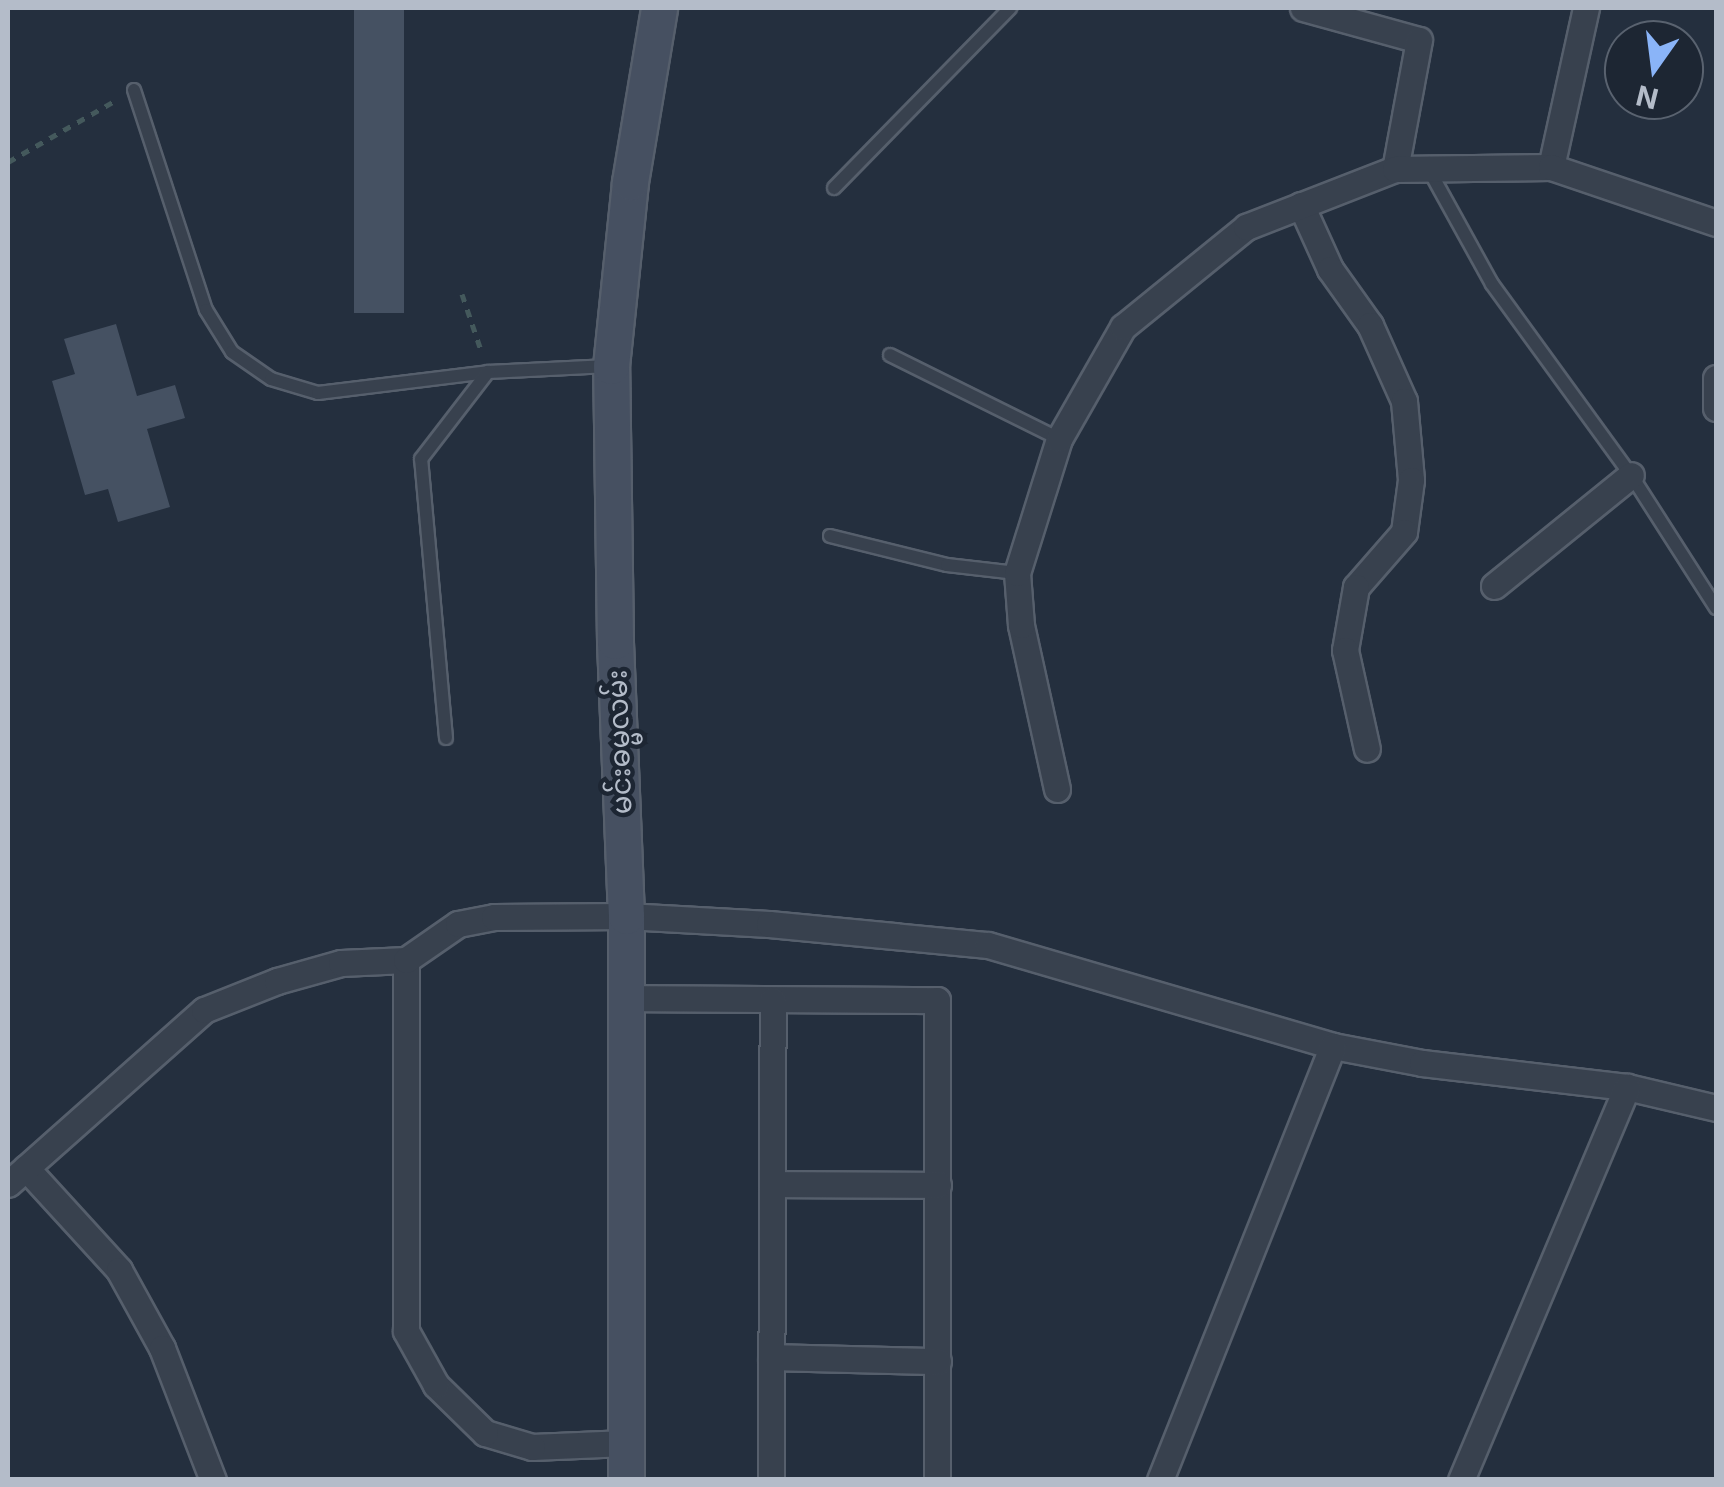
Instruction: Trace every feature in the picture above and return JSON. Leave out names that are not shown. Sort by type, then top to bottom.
[{"type":"main road","name":"မင်းဓမ္မလမ်း","points":[[626,1480],[626,916],[615,642],[611,366],[630,182],[659,8]]},
{"type":"street","points":[[1303,8],[1419,40],[1394,169]]},
{"type":"street","points":[[1551,168],[1586,8]]},
{"type":"street","points":[[1057,789],[1020,626],[1018,573],[1059,439],[1122,327],[1246,227],[1394,169],[1551,168],[1716,224]]},
{"type":"street","points":[[1302,205],[1330,269],[1370,324],[1404,400],[1411,480],[1404,532],[1356,587],[1345,650],[1367,749]]},
{"type":"street","points":[[1716,378],[1716,408]]},
{"type":"street","points":[[1494,586],[1631,474]]},
{"type":"street","points":[[213,1480],[162,1348],[119,1270],[17,1176],[204,1010],[277,981],[341,963],[406,960],[458,924],[494,916],[626,916],[769,924],[988,946],[1332,1046],[1422,1063],[1626,1086],[1716,1108]]},
{"type":"street","points":[[406,960],[406,1331],[436,1385],[485,1432],[532,1447],[626,1444]]},
{"type":"street","points":[[626,998],[937,1000],[938,1480]]},
{"type":"street","points":[[771,1480],[773,1000]]},
{"type":"street","points":[[1160,1480],[1332,1046]]},
{"type":"street","points":[[1461,1480],[1626,1086]]},
{"type":"street","points":[[772,1184],[938,1185]]},
{"type":"street","points":[[771,1357],[938,1360]]},
{"type":"lane","points":[[834,188],[1010,8]]},
{"type":"lane","points":[[134,90],[206,310],[232,352],[271,379],[318,393],[488,372],[611,366]]},
{"type":"lane","points":[[1428,168],[1492,284],[1631,474],[1716,608]]},
{"type":"lane","points":[[890,354],[1059,439]]},
{"type":"lane","points":[[446,738],[421,460],[488,372]]},
{"type":"lane","points":[[830,536],[947,565],[1018,573]]},
{"type":"path","points":[[8,162],[134,90]]},
{"type":"path","points":[[462,294],[488,372]]},
{"type":"building","points":[[354,8],[404,8],[404,313],[354,313]]},
{"type":"building","points":[[116,324],[137,396],[175,385],[185,418],[147,429],[170,507],[118,522],[108,489],[85,495],[52,381],[75,374],[64,339]]}]
